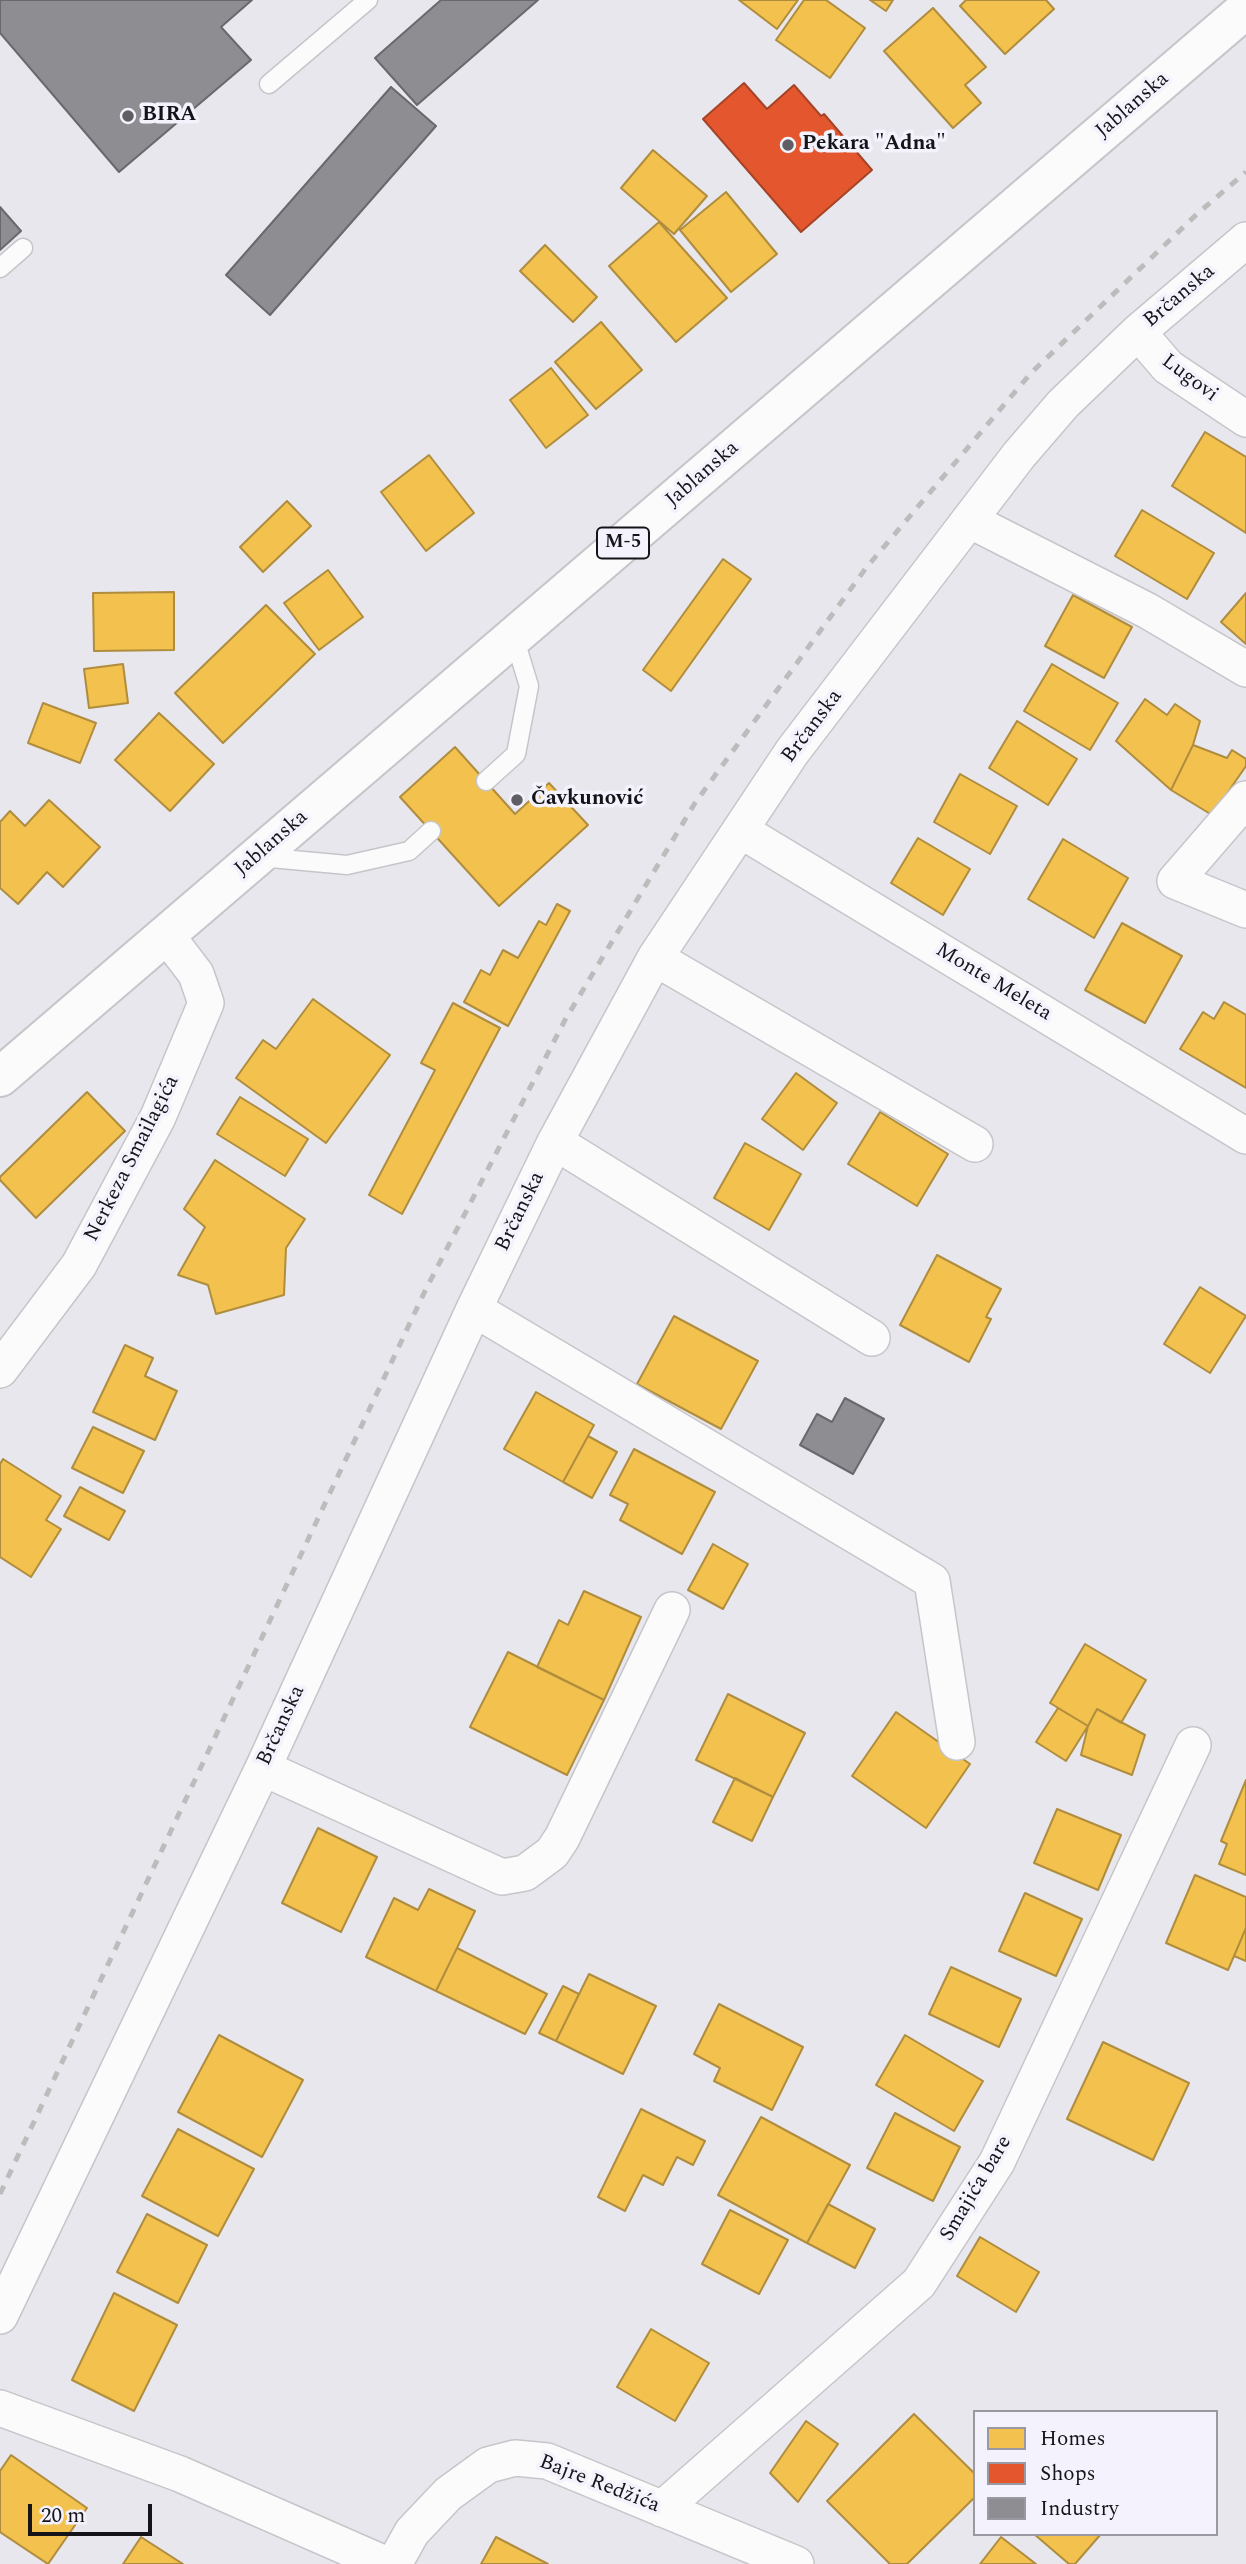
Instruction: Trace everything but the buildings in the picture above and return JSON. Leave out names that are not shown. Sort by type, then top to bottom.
[{"type":"main road","name":"Jablanska","points":[[0,1077],[1246,9]]},
{"type":"street","name":"Brčanska","points":[[0,2316],[263,1768],[474,1310],[555,1142],[655,958],[792,752],[1019,455],[1063,404],[1138,332],[1246,240]]},
{"type":"street","name":"Lugovi","points":[[1138,332],[1168,367],[1246,419]]},
{"type":"street","points":[[969,520],[1148,611],[1246,669]]},
{"type":"street","points":[[1246,799],[1175,881],[1246,910]]},
{"type":"street","name":"Monte Meleta","points":[[740,830],[1246,1136]]},
{"type":"street","name":"Nerkeza Smailagića","points":[[0,1370],[79,1265],[159,1117],[206,1003],[196,974],[167,936]]},
{"type":"street","points":[[655,958],[975,1144]]},
{"type":"street","points":[[555,1142],[872,1338]]},
{"type":"street","points":[[474,1310],[932,1581],[957,1742]]},
{"type":"street","points":[[263,1768],[502,1877],[525,1873],[552,1853],[562,1838],[672,1610]]},
{"type":"street","name":"Smajića bare","points":[[662,2509],[919,2283],[997,2162],[1193,1745]]},
{"type":"street","points":[[0,2408],[180,2474],[385,2564]]},
{"type":"street","name":"Bajre Redžića","points":[[394,2564],[412,2532],[448,2494],[488,2465],[515,2458],[547,2461],[796,2564]]},
{"type":"lane","points":[[269,84],[368,0]]},
{"type":"lane","points":[[0,268],[23,248]]},
{"type":"lane","points":[[486,781],[516,754],[529,686],[514,637]]},
{"type":"lane","points":[[257,857],[347,864],[409,851],[431,831]]},
{"type":"railway","points":[[0,2194],[425,1291],[565,1020],[695,803],[866,568],[1031,373],[1197,214],[1246,172]]},
{"type":"place","name":"BIRA","points":[[128,116]]},
{"type":"place","name":"Pekara \"Adna\"","points":[[788,145]]},
{"type":"place","name":"Čavkunović","points":[[517,800]]}]
